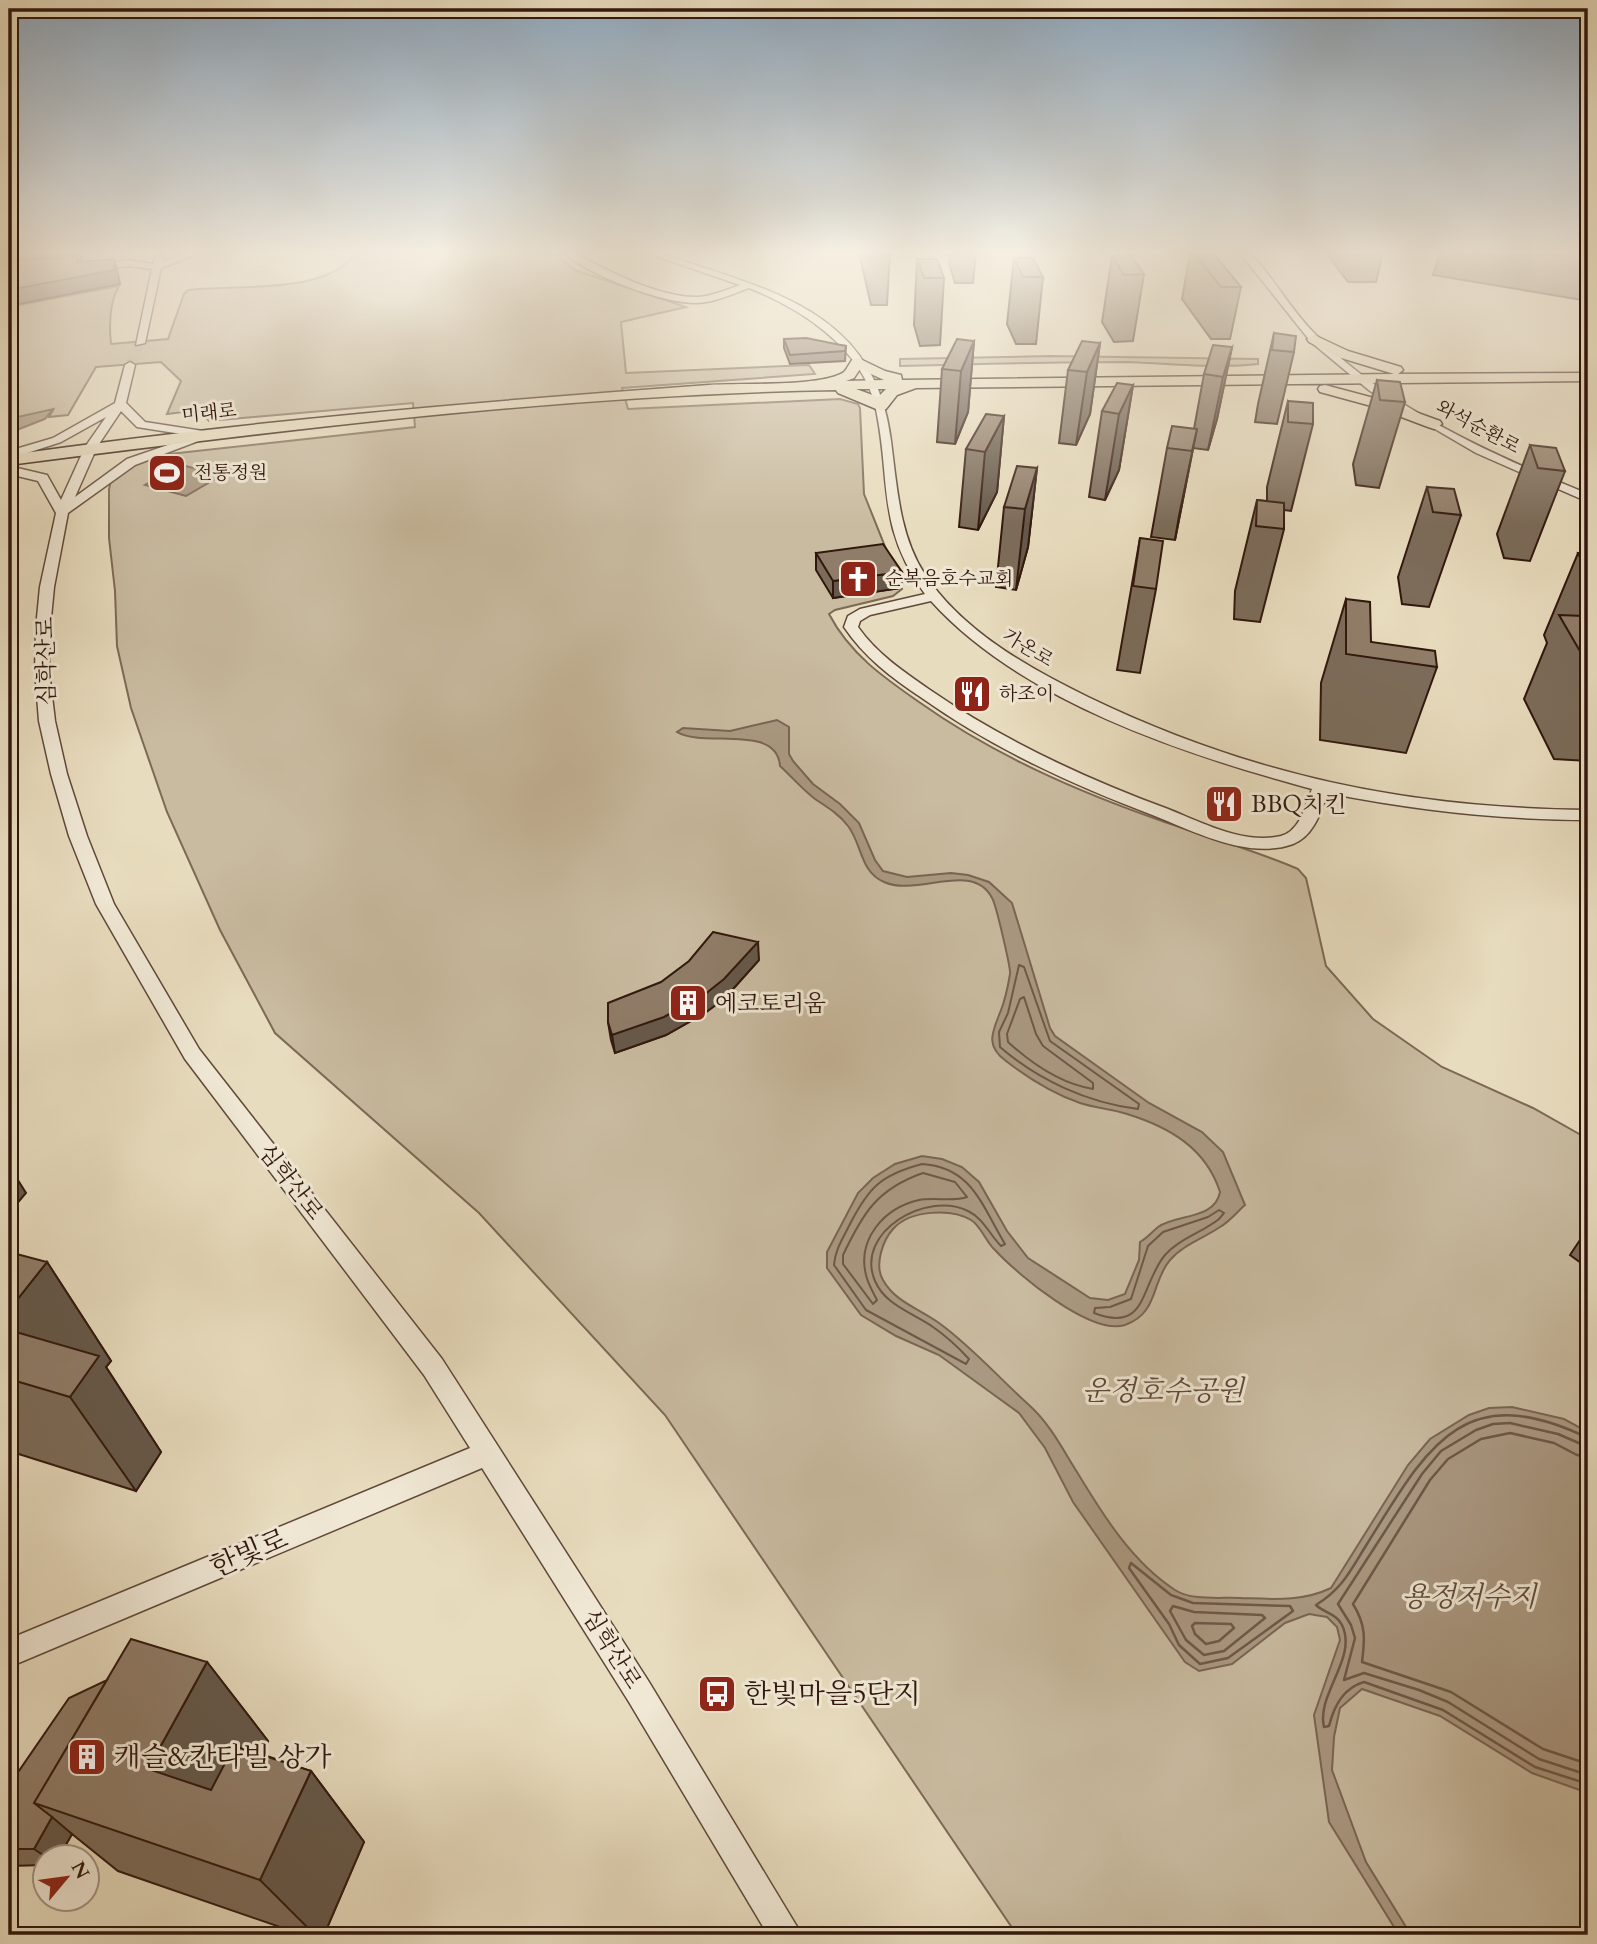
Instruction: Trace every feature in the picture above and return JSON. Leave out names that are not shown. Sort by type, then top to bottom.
[{"type":"main road","points":[[1257,380],[1315,361],[1314,344]]},
{"type":"main road","points":[[1323,344],[1383,368],[1457,379]]},
{"type":"main road","points":[[813,386],[849,375],[858,362],[881,375],[926,383]]},
{"type":"main road","points":[[414,414],[747,387],[1588,377]]},
{"type":"main road","points":[[1434,424],[1421,399],[1435,385],[1457,379]]},
{"type":"main road","points":[[1257,380],[1347,394],[1434,424]]},
{"type":"main road","points":[[813,386],[858,393],[881,406],[883,397],[890,392],[926,383]]},
{"type":"main road","name":"미래로","points":[[9,458],[209,434],[414,414]]},
{"type":"street","name":"가온로","points":[[839,344],[858,362],[873,384],[881,406],[897,522],[916,570],[935,596],[985,644],[1046,682],[1104,712],[1190,748],[1287,779],[1456,809],[1550,816],[1588,815]]},
{"type":"street","name":"와석순환로","points":[[1318,344],[1361,380],[1434,424],[1488,454],[1588,498]]},
{"type":"street","name":"심학산로","points":[[130,365],[120,404],[91,447],[62,513],[47,587],[43,628],[42,671],[46,708],[59,774],[74,824],[105,904],[192,1054],[433,1367],[639,1692],[786,1935]]},
{"type":"street","points":[[9,458],[57,440],[120,404],[141,425],[148,428],[209,434]]},
{"type":"street","points":[[9,470],[43,478],[62,513],[131,462],[209,434]]},
{"type":"street","points":[[935,596],[865,612],[853,620],[851,627],[871,653],[931,698],[984,733],[1041,762],[1103,791],[1198,826],[1260,843],[1286,841],[1297,835],[1306,825],[1322,786]]},
{"type":"street","name":"한빛로","points":[[9,1653],[489,1453]]},
{"type":"green space","name":"운정호수공원","points":[[9,344],[623,344],[626,373],[809,365],[815,374],[622,388],[628,409],[840,399],[858,404],[864,494],[902,589],[893,596],[835,610],[829,614],[857,653],[893,683],[947,721],[1036,770],[1130,809],[1298,869],[1306,878],[1326,966],[1373,1019],[1442,1067],[1533,1108],[1588,1139],[1588,1935],[1017,1935],[665,1415],[479,1213],[275,1033],[220,930],[167,812],[131,708],[117,646],[109,538],[109,489],[112,476],[151,456],[415,427],[413,403],[209,421],[199,410],[167,414],[181,381],[161,362],[96,367],[68,415],[49,417],[53,410],[9,419]]},
{"type":"green space","points":[[1050,356],[1258,359],[1258,364],[1208,366],[1097,362],[900,366],[900,359]]},
{"type":"water","points":[[53,409],[45,419],[9,433],[9,419]]},
{"type":"water","points":[[181,465],[222,475],[186,496],[145,485]]},
{"type":"water","name":"용정저수지","points":[[777,720],[789,727],[789,754],[793,761],[813,784],[840,804],[859,823],[875,860],[883,871],[907,877],[951,873],[989,882],[1012,903],[1050,1028],[1055,1036],[1149,1103],[1202,1132],[1223,1152],[1245,1205],[1223,1225],[1187,1246],[1170,1260],[1144,1313],[1125,1325],[1111,1326],[1093,1321],[1056,1301],[1006,1261],[975,1223],[963,1216],[931,1213],[910,1218],[893,1229],[881,1253],[880,1274],[888,1288],[951,1332],[1036,1412],[1055,1437],[1097,1505],[1145,1566],[1175,1590],[1198,1597],[1287,1599],[1309,1596],[1331,1588],[1408,1465],[1430,1439],[1469,1415],[1489,1408],[1512,1407],[1564,1419],[1588,1432],[1588,1793],[1532,1773],[1440,1716],[1362,1689],[1340,1708],[1334,1737],[1332,1770],[1366,1862],[1411,1935],[1399,1935],[1329,1822],[1314,1715],[1340,1640],[1337,1627],[1327,1617],[1309,1614],[1285,1623],[1232,1664],[1199,1671],[1185,1662],[1073,1502],[1045,1448],[1019,1413],[939,1355],[896,1336],[861,1315],[827,1268],[827,1252],[858,1193],[873,1178],[895,1164],[922,1156],[942,1159],[962,1167],[979,1182],[1007,1231],[1028,1258],[1090,1298],[1108,1300],[1125,1294],[1139,1260],[1140,1242],[1166,1223],[1211,1207],[1220,1192],[1205,1163],[1184,1141],[1142,1119],[1086,1105],[1061,1095],[1032,1079],[999,1055],[992,1037],[1005,997],[1010,970],[994,903],[983,887],[958,880],[912,885],[884,882],[870,872],[853,833],[844,822],[801,787],[780,766],[776,753],[766,745],[737,739],[689,736],[677,732],[683,728],[730,731]]},
{"type":"building","points":[[786,344],[846,346],[845,351],[790,355]]},
{"type":"building","points":[[955,344],[973,344],[961,371],[942,369]]},
{"type":"building","points":[[1081,344],[1100,344],[1087,372],[1068,370]]},
{"type":"building","points":[[1273,344],[1295,344],[1294,352],[1272,350]]},
{"type":"building","points":[[1213,345],[1232,347],[1223,377],[1204,374]]},
{"type":"building","points":[[1377,380],[1400,382],[1405,402],[1380,400]]},
{"type":"building","points":[[1117,383],[1133,385],[1119,414],[1102,411]]},
{"type":"building","points":[[1288,401],[1313,403],[1313,424],[1288,422]]},
{"type":"building","points":[[986,414],[1004,416],[985,452],[966,449]]},
{"type":"building","points":[[1172,426],[1197,429],[1192,451],[1167,448]]},
{"type":"building","points":[[1530,445],[1556,448],[1565,471],[1538,468]]},
{"type":"building","points":[[1017,466],[1037,468],[1025,509],[1004,507]]},
{"type":"building","points":[[1427,487],[1454,489],[1461,515],[1433,512]]},
{"type":"building","points":[[1257,500],[1284,503],[1284,529],[1256,526]]},
{"type":"building","points":[[1140,538],[1163,541],[1156,589],[1133,586]]},
{"type":"building","points":[[883,544],[902,572],[833,581],[816,553]]},
{"type":"building","points":[[1578,553],[1588,554],[1588,575]]},
{"type":"building","points":[[1346,599],[1370,602],[1371,642],[1435,651],[1437,667],[1346,654]]},
{"type":"building","points":[[1559,615],[1584,616],[1588,624],[1588,665]]},
{"type":"building","points":[[713,932],[758,942],[724,979],[704,995],[664,1017],[612,1035],[608,1022],[608,1003],[661,982],[689,961]]},
{"type":"building","points":[[9,1252],[47,1262],[9,1310]]},
{"type":"building","points":[[9,1330],[99,1356],[70,1397],[9,1379]]},
{"type":"building","points":[[131,1639],[207,1662],[148,1769],[211,1790],[234,1746],[311,1771],[260,1880],[34,1803]]},
{"type":"building","points":[[107,1680],[34,1803],[52,1817],[38,1842],[32,1842],[32,1849],[9,1849],[9,1781],[12,1781],[69,1698]]},
{"type":"tunnel","points":[[130,365],[140,344]]},
{"type":"place","name":"전통정원","points":[[167,473]]},
{"type":"place","name":"순복음호수교회","points":[[858,579]]},
{"type":"place","name":"하조이","points":[[972,694]]},
{"type":"place","name":"BBQ치킨","points":[[1224,804]]},
{"type":"place","name":"에코토리움","points":[[688,1003]]},
{"type":"place","name":"한빛마을5단지","points":[[717,1694]]},
{"type":"place","name":"캐슬&칸타빌 상가","points":[[87,1757]]}]
